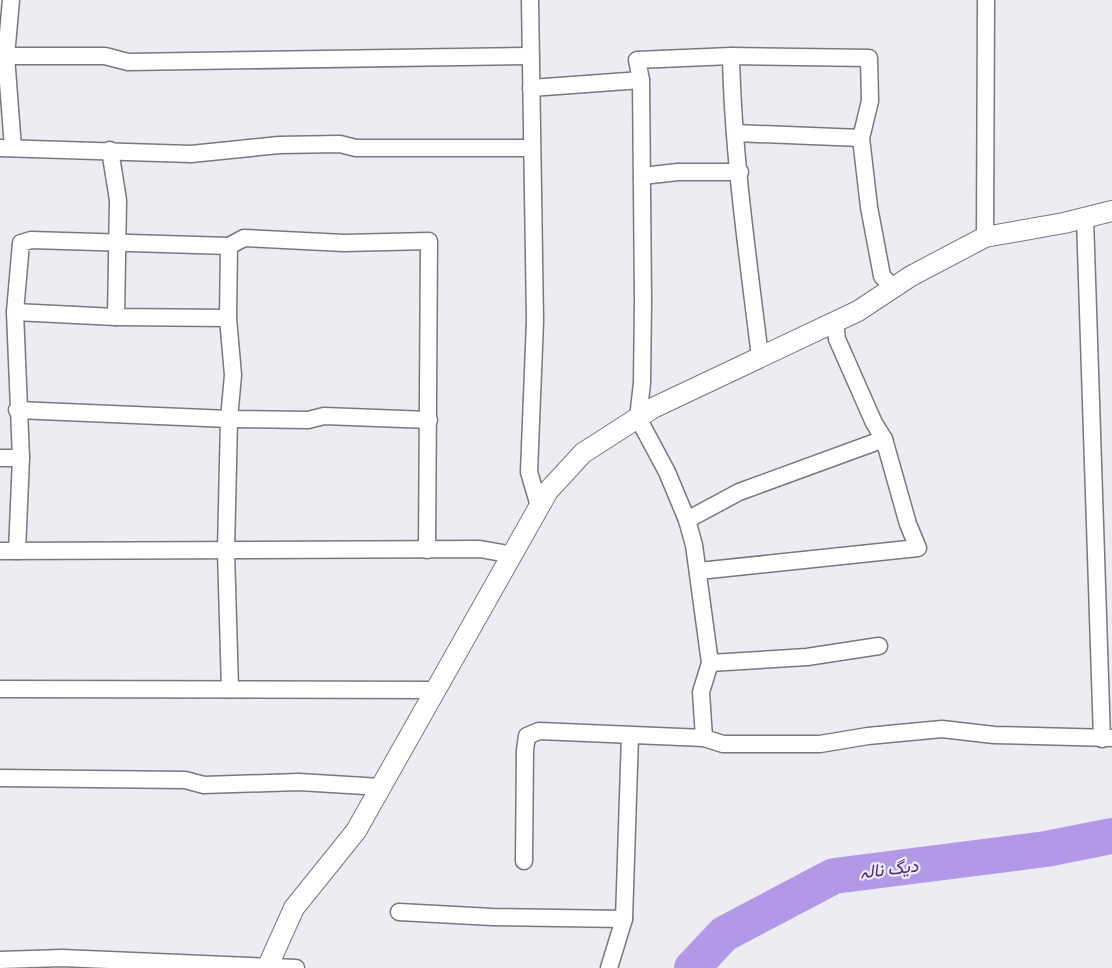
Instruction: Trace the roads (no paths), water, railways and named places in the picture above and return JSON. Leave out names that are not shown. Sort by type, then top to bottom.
[{"type":"street","points":[[11,0],[3,56],[6,148],[191,154],[279,146],[340,144],[356,148],[531,148]]},
{"type":"street","points":[[530,0],[535,321],[529,472],[539,506]]},
{"type":"street","points":[[985,237],[986,0]]},
{"type":"street","points":[[3,56],[105,56],[128,62],[531,56]]},
{"type":"street","points":[[704,738],[701,692],[710,663],[702,620],[699,572],[687,520],[667,472],[638,418],[642,383],[642,176],[641,80],[637,60],[731,56],[869,58],[870,101],[861,138],[869,207],[880,267],[882,276],[893,288]]},
{"type":"street","points":[[731,56],[735,133],[760,357]]},
{"type":"street","points":[[531,88],[641,80]]},
{"type":"street","points":[[735,133],[861,138]]},
{"type":"street","points":[[110,150],[118,200],[116,317]]},
{"type":"street","points":[[642,176],[678,172],[740,172]]},
{"type":"street","points":[[268,966],[294,908],[356,831],[548,491],[583,453],[638,418],[858,311],[893,288],[985,237],[1112,211]]},
{"type":"street","points":[[524,861],[527,736],[539,731],[704,738],[723,744],[820,744],[868,736],[942,729],[994,735],[1107,739],[1085,218]]},
{"type":"street","points":[[18,551],[21,458],[17,410],[15,312],[21,243],[31,240],[229,246],[244,238],[344,243],[429,241],[427,550]]},
{"type":"street","points":[[229,246],[228,318],[233,375],[229,419],[226,551],[230,689]]},
{"type":"street","points":[[15,312],[116,317],[228,318]]},
{"type":"street","points":[[699,572],[918,548],[908,524],[884,439],[874,423],[837,339],[835,322]]},
{"type":"street","points":[[17,410],[229,419],[308,420],[324,416],[429,420]]},
{"type":"street","points":[[687,520],[739,492],[884,439]]},
{"type":"street","points":[[0,458],[21,458]]},
{"type":"street","points":[[0,550],[480,549],[513,555]]},
{"type":"street","points":[[710,663],[807,657],[879,646]]},
{"type":"street","points":[[0,689],[436,690]]},
{"type":"street","points":[[609,968],[624,919],[630,736]]},
{"type":"street","points":[[0,778],[184,780],[204,785],[298,782],[381,787]]},
{"type":"street","points":[[399,912],[492,917],[624,919]]},
{"type":"street","points":[[0,960],[62,958],[296,968]]},
{"type":"waterway","name":"دیگ نالہ","points":[[692,968],[724,934],[834,876],[1046,849],[1112,836]]}]
